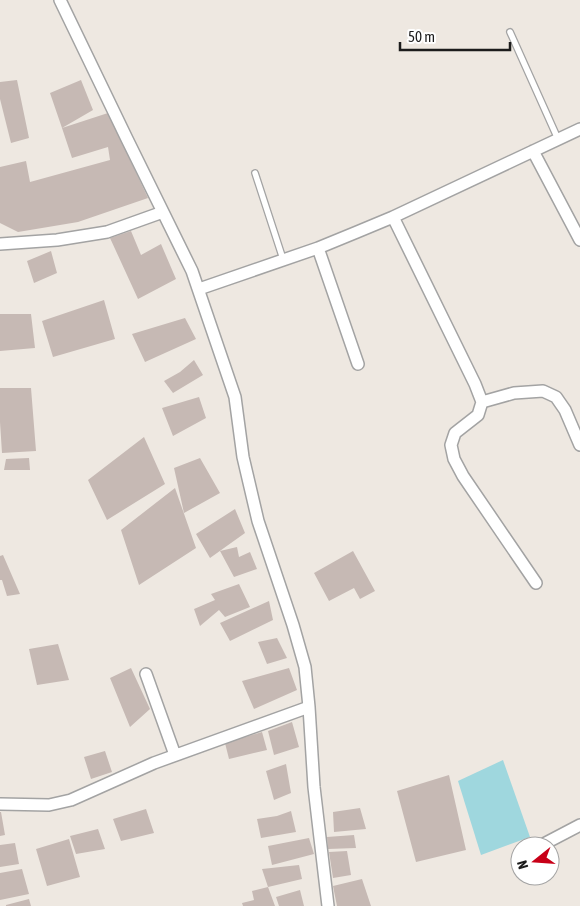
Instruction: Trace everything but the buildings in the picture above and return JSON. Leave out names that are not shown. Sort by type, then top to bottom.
[{"type":"street","points":[[60,0],[126,139],[192,271],[235,397],[243,457],[251,494],[305,667],[314,787],[328,906]]},
{"type":"street","points":[[199,289],[318,248],[393,217],[580,129]]},
{"type":"street","points":[[533,151],[580,240]]},
{"type":"street","points":[[0,244],[57,240],[107,232],[163,212]]},
{"type":"street","points":[[393,217],[482,402],[478,415],[455,433],[451,445],[454,459],[463,476],[536,583]]},
{"type":"street","points":[[318,248],[358,364]]},
{"type":"street","points":[[482,402],[514,393],[543,391],[556,397],[565,410],[580,445]]},
{"type":"street","points":[[146,674],[176,755]]},
{"type":"street","points":[[0,804],[49,805],[70,800],[154,763],[309,707]]},
{"type":"street","points":[[559,836],[580,825]]},
{"type":"lane","points":[[510,32],[558,139]]},
{"type":"lane","points":[[255,173],[283,259]]},
{"type":"water","points":[[503,760],[530,836],[510,836],[510,844],[481,855],[458,781]]}]
